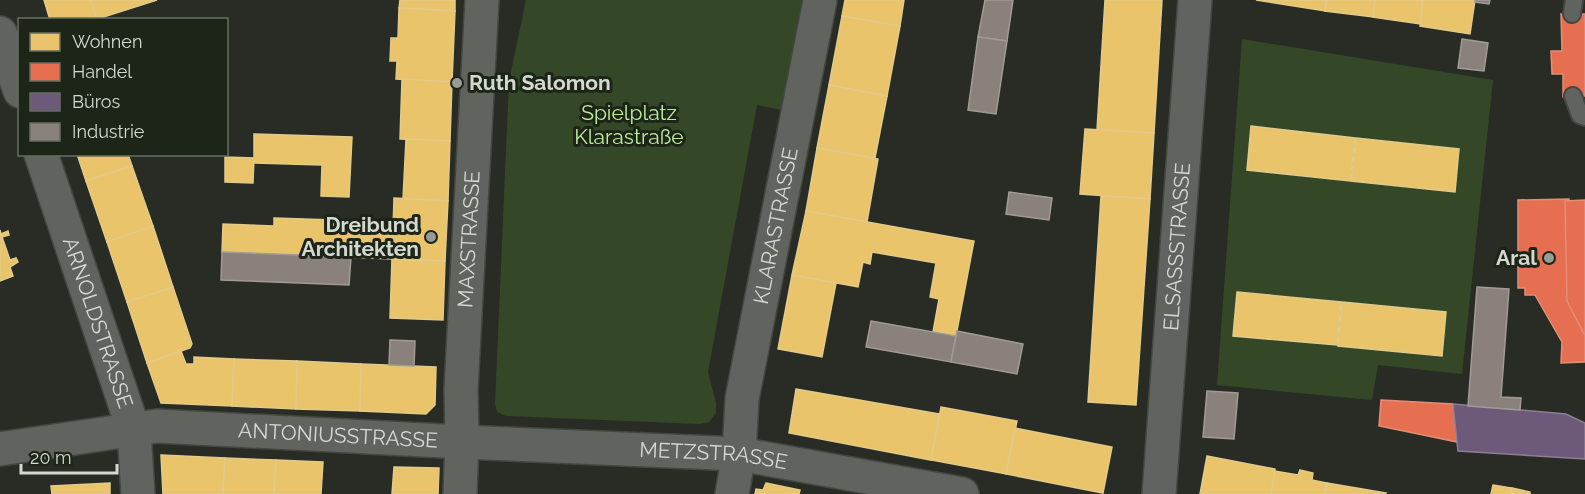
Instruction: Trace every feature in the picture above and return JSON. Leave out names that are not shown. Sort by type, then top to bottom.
[{"type":"street","name":"MAXSTRASSE","points":[[460,494],[461,389],[482,0]]},
{"type":"street","name":"MAXSTRASSE","points":[[480,36],[495,0]]},
{"type":"street","name":"KLARASTRASSE","points":[[732,494],[739,454],[742,399],[820,0]]},
{"type":"street","name":"ELSASSSTRASSE","points":[[1159,494],[1195,0]]},
{"type":"street","points":[[0,33],[18,85]]},
{"type":"street","name":"ARNOLDSTRASSE","points":[[42,156],[134,431],[138,494]]},
{"type":"street","name":"ANTONIUSSTRASSE","points":[[0,449],[158,426],[462,442]]},
{"type":"street","name":"METZSTRASSE","points":[[462,442],[739,454],[962,494]]},
{"type":"lane","points":[[1574,96],[1583,116]]},
{"type":"green space","name":"Spielplatz Klarastraße","points":[[526,0],[802,0],[782,110],[757,105],[708,372],[716,403],[716,413],[709,422],[699,424],[506,416],[497,412],[495,404],[509,81]]},
{"type":"green space","points":[[1242,39],[1493,80],[1462,374],[1378,365],[1372,400],[1217,385]]},
{"type":"building: Wohnen","points":[[44,0],[91,0],[96,18],[49,18]]},
{"type":"building: Wohnen","points":[[91,0],[157,0],[100,18],[97,18]]},
{"type":"building: Wohnen","points":[[400,0],[455,0],[455,11],[399,8]]},
{"type":"building: Wohnen","points":[[845,0],[904,0],[900,26],[842,16]]},
{"type":"building: Wohnen","points":[[1105,0],[1162,0],[1154,133],[1097,130]]},
{"type":"building: Wohnen","points":[[1256,0],[1327,0],[1325,11]]},
{"type":"building: Wohnen","points":[[1327,0],[1375,0],[1373,17],[1325,11]]},
{"type":"building: Wohnen","points":[[1375,0],[1423,0],[1420,24],[1373,17]]},
{"type":"building: Wohnen","points":[[1423,0],[1475,0],[1470,34],[1420,26]]},
{"type":"building: Wohnen","points":[[399,8],[455,11],[452,82],[396,79],[397,61],[390,61],[391,38],[398,38]]},
{"type":"building: Wohnen","points":[[842,16],[900,26],[887,96],[829,85]]},
{"type":"building: Wohnen","points":[[402,79],[452,82],[450,141],[400,139]]},
{"type":"building: Wohnen","points":[[829,85],[887,96],[875,158],[817,148]]},
{"type":"building: Wohnen","points":[[1251,126],[1355,138],[1350,181],[1247,170]]},
{"type":"building: Wohnen","points":[[1085,129],[1154,133],[1150,199],[1080,194]]},
{"type":"building: Wohnen","points":[[254,134],[352,137],[349,197],[321,196],[322,165],[254,163]]},
{"type":"building: Wohnen","points":[[1356,138],[1459,149],[1455,192],[1351,181]]},
{"type":"building: Wohnen","points":[[406,139],[450,141],[448,201],[403,199]]},
{"type":"building: Wohnen","points":[[817,148],[878,159],[867,222],[806,211]]},
{"type":"building: Wohnen","points":[[78,156],[129,156],[132,166],[86,181]]},
{"type":"building: Wohnen","points":[[225,157],[254,158],[253,183],[225,182]]},
{"type":"building: Wohnen","points":[[132,166],[153,226],[107,242],[86,181]]},
{"type":"building: Wohnen","points":[[1101,196],[1150,199],[1136,405],[1088,402]]},
{"type":"building: Wohnen","points":[[394,198],[448,201],[445,261],[392,259]]},
{"type":"building: Wohnen","points":[[806,211],[974,241],[956,336],[933,332],[939,299],[930,297],[936,263],[872,252],[870,264],[863,262],[858,287],[792,275]]},
{"type":"building: Wohnen","points":[[274,218],[394,222],[392,259],[222,252],[223,224],[274,226]]},
{"type":"building: Wohnen","points":[[153,226],[173,287],[127,302],[107,242]]},
{"type":"building: Wohnen","points":[[0,230],[1,234],[8,231],[9,235],[2,237],[10,260],[16,258],[18,262],[10,267],[13,276],[0,281]]},
{"type":"building: Wohnen","points":[[392,259],[445,261],[443,320],[390,318]]},
{"type":"building: Wohnen","points":[[792,275],[836,283],[822,357],[778,349]]},
{"type":"building: Wohnen","points":[[173,287],[192,344],[190,348],[147,363],[127,302]]},
{"type":"building: Wohnen","points":[[1237,292],[1341,302],[1337,345],[1233,336]]},
{"type":"building: Wohnen","points":[[1342,302],[1446,312],[1442,356],[1338,346]]},
{"type":"building: Wohnen","points":[[181,351],[186,364],[194,364],[194,357],[234,359],[232,406],[161,403],[147,363]]},
{"type":"building: Wohnen","points":[[234,359],[297,361],[296,409],[232,406]]},
{"type":"building: Wohnen","points":[[297,361],[361,364],[360,411],[296,409]]},
{"type":"building: Wohnen","points":[[361,364],[436,367],[435,405],[426,414],[360,411]]},
{"type":"building: Wohnen","points":[[796,389],[940,414],[931,460],[789,433]]},
{"type":"building: Wohnen","points":[[941,407],[1017,421],[1006,474],[931,460]]},
{"type":"building: Wohnen","points":[[1015,428],[1112,447],[1103,493],[1006,474]]},
{"type":"building: Wohnen","points":[[161,455],[225,458],[223,494],[163,494]]},
{"type":"building: Wohnen","points":[[1207,456],[1275,469],[1271,494],[1200,494]]},
{"type":"building: Wohnen","points":[[225,458],[276,460],[274,494],[223,494]]},
{"type":"building: Wohnen","points":[[276,460],[323,462],[321,494],[274,494]]},
{"type":"building: Wohnen","points":[[394,467],[439,468],[438,494],[392,494]]},
{"type":"building: Wohnen","points":[[1300,470],[1313,473],[1312,480],[1327,483],[1325,494],[1271,494],[1275,471],[1298,475]]},
{"type":"building: Wohnen","points":[[110,483],[110,494],[52,494],[51,486]]},
{"type":"building: Wohnen","points":[[766,483],[800,490],[799,494],[755,494],[756,489],[763,490]]},
{"type":"building: Wohnen","points":[[1327,483],[1386,493],[1325,494]]},
{"type":"building: Wohnen","points":[[1493,485],[1512,488],[1511,494],[1491,494]]},
{"type":"building: Wohnen","points":[[1512,488],[1530,492],[1530,494],[1511,494]]},
{"type":"building: Handel","points":[[1561,14],[1585,14],[1585,96],[1563,97],[1563,74],[1552,74],[1551,51],[1562,51]]},
{"type":"building: Handel","points":[[1569,199],[1571,293],[1585,321],[1585,362],[1561,363],[1562,342],[1535,295],[1525,295],[1525,288],[1518,288],[1518,200]]},
{"type":"building: Handel","points":[[1585,200],[1584,334],[1567,301],[1565,201]]},
{"type":"building: Handel","points":[[1381,400],[1453,404],[1457,442],[1379,426]]},
{"type":"building: Büros","points":[[1453,404],[1566,414],[1585,423],[1585,459],[1458,451]]},
{"type":"building: Industrie","points":[[985,0],[1013,0],[1007,41],[978,37]]},
{"type":"building: Industrie","points":[[1475,0],[1490,0],[1489,4],[1475,2]]},
{"type":"building: Industrie","points":[[978,37],[1007,41],[996,114],[968,110]]},
{"type":"building: Industrie","points":[[1462,39],[1488,43],[1484,71],[1458,68]]},
{"type":"building: Industrie","points":[[1009,192],[1052,198],[1049,220],[1006,214]]},
{"type":"building: Industrie","points":[[222,252],[351,257],[349,285],[221,280]]},
{"type":"building: Industrie","points":[[1477,287],[1509,289],[1501,397],[1521,398],[1520,410],[1468,406]]},
{"type":"building: Industrie","points":[[871,321],[956,336],[951,362],[866,347]]},
{"type":"building: Industrie","points":[[957,331],[1023,344],[1017,374],[951,362]]},
{"type":"building: Industrie","points":[[390,340],[415,341],[414,366],[389,365]]},
{"type":"building: Industrie","points":[[1207,391],[1238,393],[1234,439],[1203,437]]},
{"type":"place","name":"Ruth Salomon","points":[[457,83]]},
{"type":"place","name":"Dreibund Architekten","points":[[431,237]]},
{"type":"place","name":"Aral","points":[[1549,258]]}]
